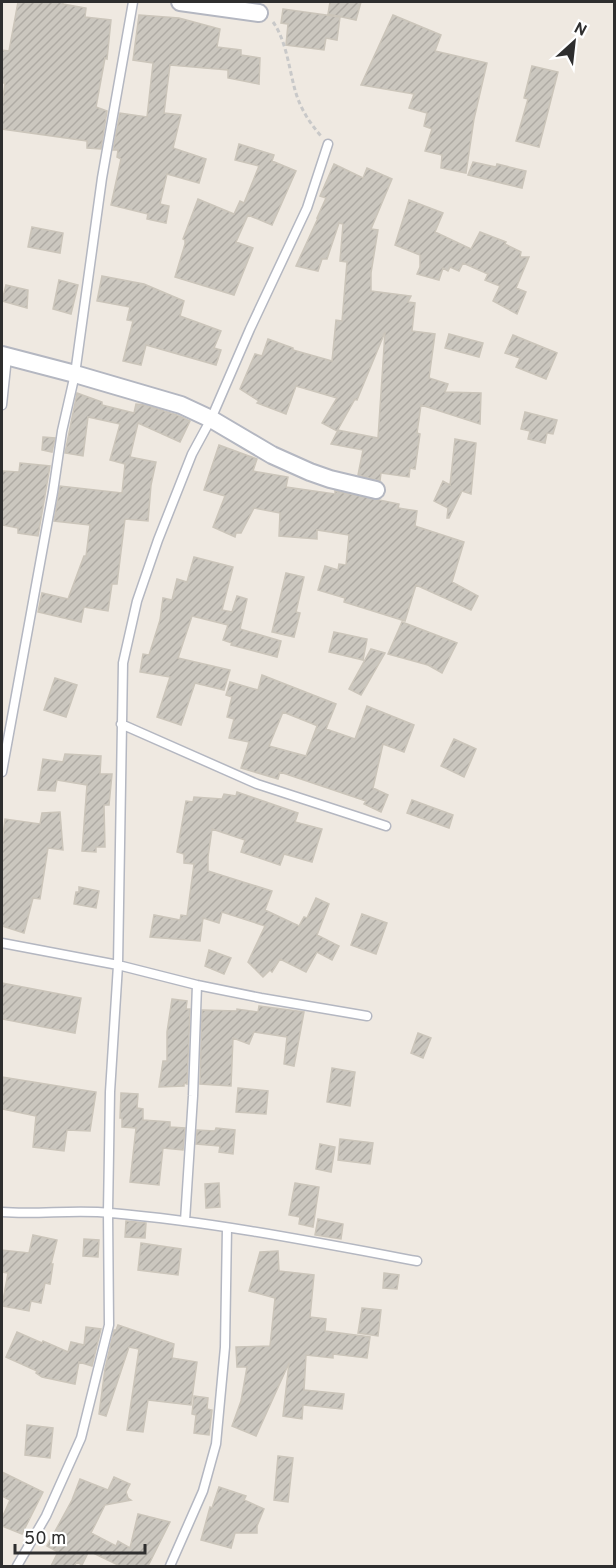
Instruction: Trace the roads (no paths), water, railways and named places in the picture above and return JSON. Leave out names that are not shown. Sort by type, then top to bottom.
[{"type":"street","points":[[180,2],[259,13]]},
{"type":"street","points":[[4,356],[182,405],[212,419],[272,455],[310,472],[376,490]]},
{"type":"lane","points":[[2,772],[62,431],[75,374],[102,178],[133,2]]},
{"type":"lane","points":[[17,1566],[46,1516],[81,1438],[109,1325],[110,1092],[118,965],[123,663],[137,601],[158,540],[192,454],[212,419],[250,329],[307,208],[328,144]]},
{"type":"lane","points":[[2,405],[4,356]]},
{"type":"lane","points":[[121,724],[257,784],[386,825]]},
{"type":"lane","points":[[2,943],[118,965],[197,985],[367,1016]]},
{"type":"lane","points":[[185,1221],[197,985]]},
{"type":"lane","points":[[2,1212],[108,1212],[185,1221],[294,1237],[417,1261]]},
{"type":"lane","points":[[170,1566],[203,1491],[216,1444],[225,1347],[227,1228]]}]
